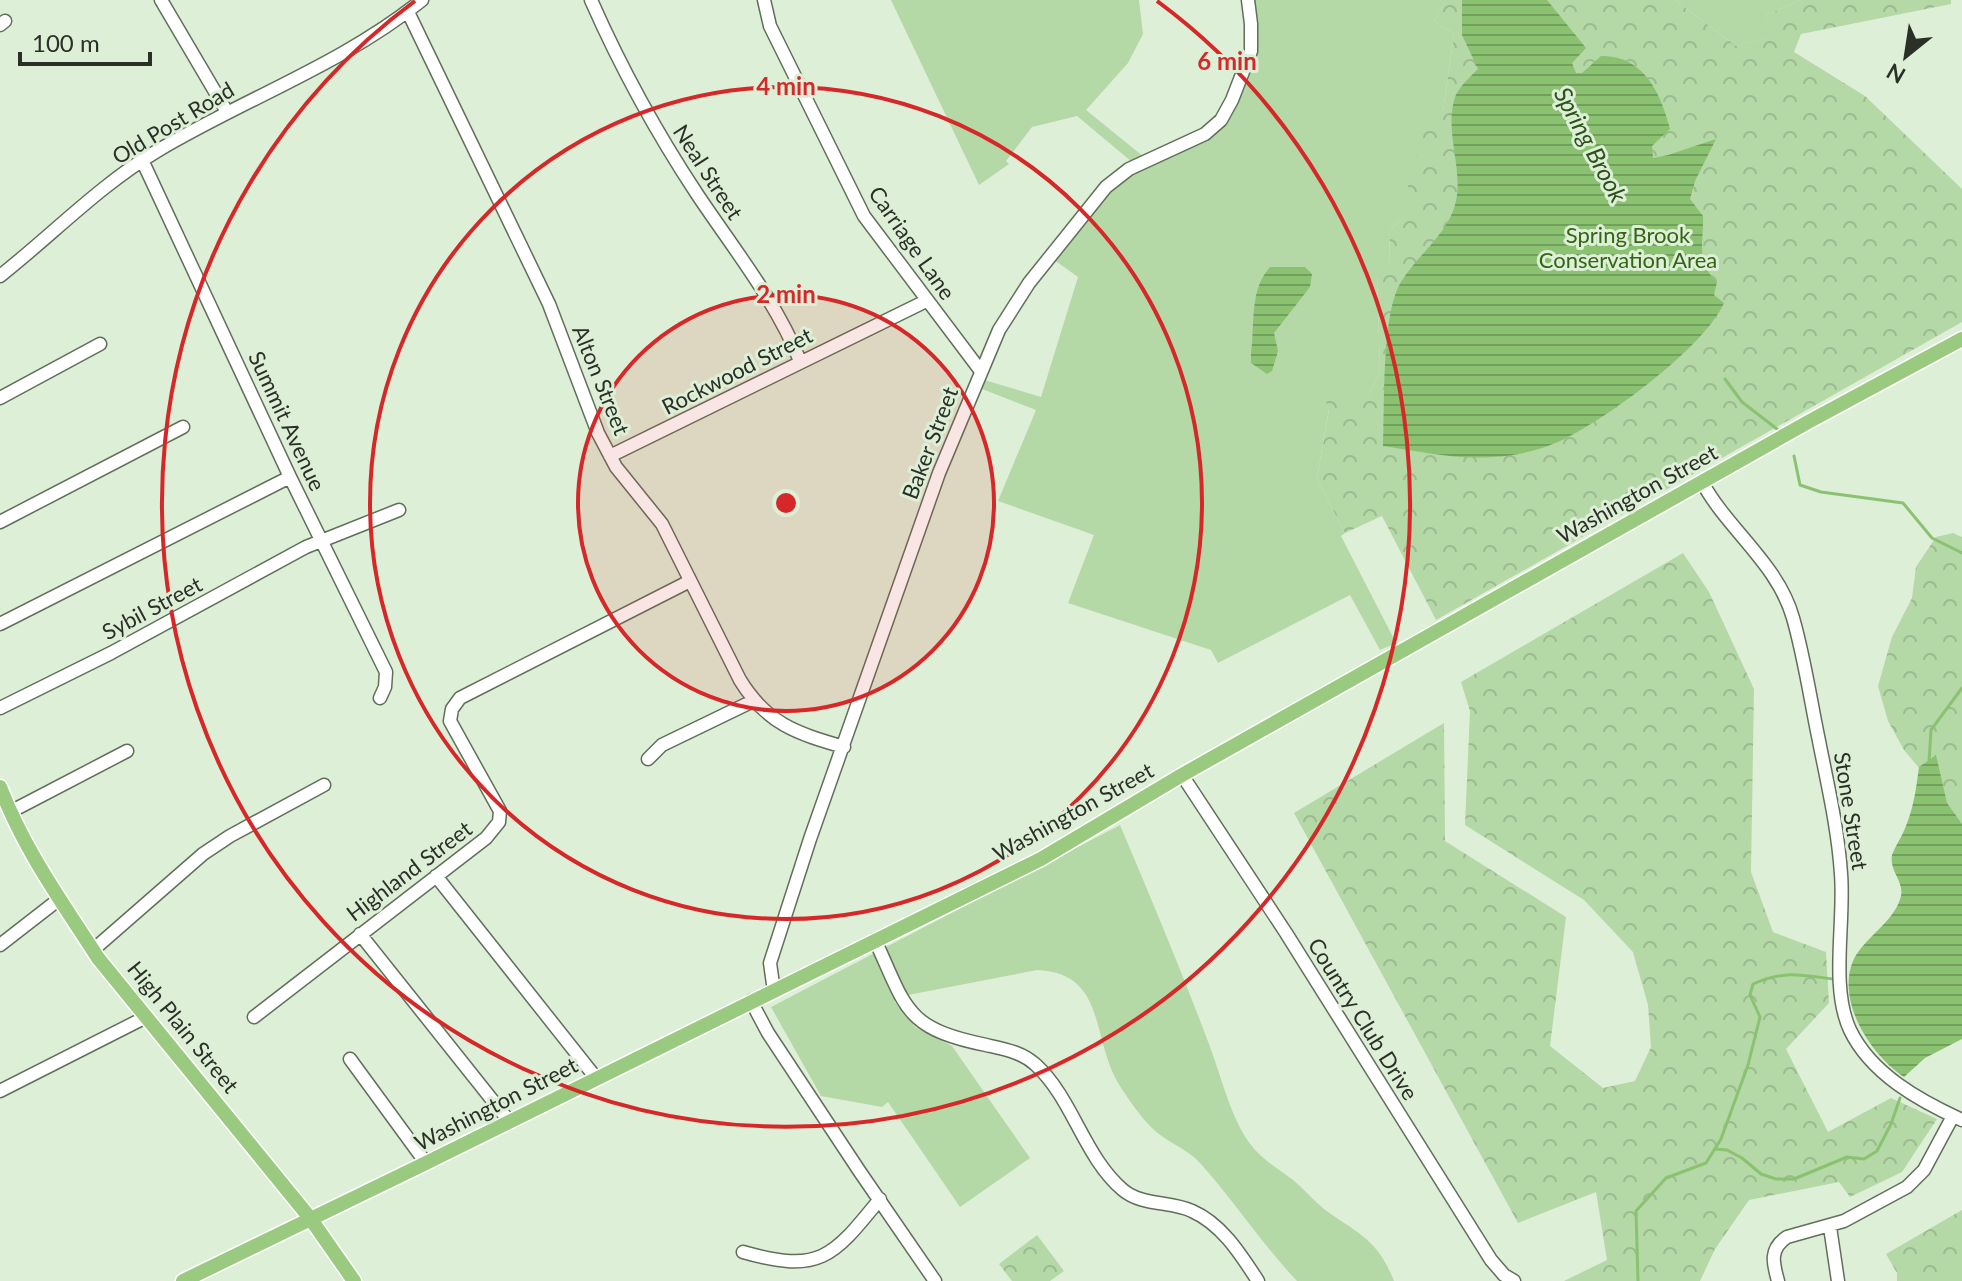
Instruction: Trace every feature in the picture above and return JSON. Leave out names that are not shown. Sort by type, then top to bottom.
[{"type":"main road","name":"Washington Street","points":[[183,1281],[1041,859],[1182,775],[1810,421],[1962,339]]},
{"type":"main road","name":"High Plain Street","points":[[0,787],[23,840],[58,900],[93,950],[310,1218],[354,1281]]},
{"type":"street","points":[[161,0],[227,112]]},
{"type":"street","name":"Old Post Road","points":[[0,276],[142,160],[344,52],[422,0]]},
{"type":"street","name":"Neal Street","points":[[591,0],[645,111],[787,328],[800,361]]},
{"type":"street","name":"Carriage Lane","points":[[764,0],[770,26],[857,203],[872,228],[980,370]]},
{"type":"street","name":"Baker Street","points":[[774,991],[770,963],[939,473],[980,370],[1017,299],[1106,187],[1129,169],[1205,134],[1221,120],[1251,51],[1248,0]]},
{"type":"street","name":"Alton Street","points":[[408,12],[549,304],[598,433],[610,456],[662,524],[753,701],[778,723],[844,747]]},
{"type":"street","name":"Summit Avenue","points":[[142,160],[290,477],[386,672],[380,698]]},
{"type":"street","name":"Rockwood Street","points":[[610,456],[926,301]]},
{"type":"street","points":[[0,398],[100,344]]},
{"type":"street","points":[[0,522],[183,427]]},
{"type":"street","points":[[0,624],[290,477]]},
{"type":"street","name":"Stone Street","points":[[1702,482],[1714,504],[1776,581],[1793,617],[1841,869],[1844,905],[1840,993],[1850,1030],[1866,1054],[1885,1074],[1958,1118]]},
{"type":"street","name":"Sybil Street","points":[[0,708],[52,684],[322,540],[399,510]]},
{"type":"street","name":"Highland Street","points":[[254,1017],[490,835],[501,814],[450,721],[460,698],[690,581]]},
{"type":"street","points":[[648,759],[662,745],[753,701]]},
{"type":"street","points":[[10,812],[127,751]]},
{"type":"street","name":"Country Club Drive","points":[[1182,775],[1286,933],[1491,1260],[1514,1281]]},
{"type":"street","points":[[93,950],[203,854],[324,785]]},
{"type":"street","points":[[436,876],[596,1078]]},
{"type":"street","points":[[0,945],[58,900]]},
{"type":"street","points":[[360,934],[509,1121]]},
{"type":"street","points":[[875,940],[903,1001],[917,1020],[941,1034],[1026,1057],[1044,1073],[1108,1174],[1125,1192],[1145,1200],[1191,1210],[1208,1220],[1231,1242],[1258,1281]]},
{"type":"street","points":[[751,1001],[768,1033],[935,1281]]},
{"type":"street","points":[[0,1091],[146,1017]]},
{"type":"street","points":[[350,1059],[426,1163]]},
{"type":"street","points":[[1778,1281],[1773,1261],[1774,1250],[1780,1242],[1787,1237],[1830,1227],[1915,1181],[1958,1118]]},
{"type":"street","points":[[743,1252],[771,1260],[801,1262],[827,1255],[850,1237],[880,1199]]},
{"type":"street","points":[[1830,1227],[1838,1281]]},
{"type":"green space","points":[[891,0],[1139,0],[1143,34],[1128,63],[1086,110],[1144,157],[1132,162],[1077,116],[1032,127],[1006,161],[1009,164],[979,185]]},
{"type":"green space","points":[[1248,0],[1446,0],[1434,21],[1454,34],[1443,111],[1398,222],[1390,230],[1389,268],[1377,275],[1380,371],[1369,395],[1329,408],[1317,479],[1345,533],[1341,536],[1396,643],[1380,650],[1350,595],[1218,663],[1211,650],[1068,603],[1094,535],[998,501],[1036,410],[977,387],[981,379],[1041,397],[1078,277],[1050,257],[1106,187],[1215,127],[1248,61]]},
{"type":"green space","name":"Spring Brook Conservation Area","points":[[1446,0],[1675,0],[1736,46],[1769,37],[1766,15],[1801,0],[1951,0],[1951,4],[1801,34],[1794,52],[1865,96],[1962,189],[1962,322],[1436,620],[1382,516],[1345,533],[1317,479],[1329,409],[1325,400],[1369,395],[1380,371],[1377,274],[1389,268],[1390,230],[1398,222],[1427,118],[1443,111],[1454,34],[1434,21]]},
{"type":"green space","points":[[1675,0],[1801,0],[1766,15],[1770,37],[1736,46]]},
{"type":"green space","points":[[1953,533],[1962,537],[1962,829],[1904,750],[1888,721],[1878,686],[1892,637],[1912,598],[1916,567],[1936,537]]},
{"type":"green space","points":[[1683,553],[1709,592],[1754,689],[1751,872],[1773,932],[1826,952],[1829,1003],[1786,1049],[1828,1132],[1891,1098],[1937,1119],[1902,1172],[1850,1197],[1839,1182],[1749,1200],[1715,1249],[1700,1281],[1564,1281],[1607,1260],[1596,1192],[1518,1223],[1294,813],[1444,723],[1445,841],[1566,917],[1550,1046],[1603,1088],[1635,1081],[1651,1047],[1648,1005],[1633,952],[1584,900],[1465,825],[1470,711],[1461,682]]},
{"type":"green space","points":[[1120,825],[1176,958],[1231,1108],[1244,1134],[1266,1160],[1373,1246],[1394,1281],[1297,1281],[1200,1163],[1157,1132],[1138,1111],[1118,1083],[1086,995],[1075,982],[1059,974],[1037,970],[908,995],[894,1001],[915,1027],[952,1046],[1030,1158],[960,1207],[888,1102],[882,1107],[821,1096],[771,1007]]},
{"type":"green space","points":[[1962,1210],[1962,1281],[1897,1281],[1897,1273],[1886,1254]]},
{"type":"green space","points":[[1037,1235],[1064,1271],[1050,1281],[1012,1281],[999,1264]]},
{"type":"water","points":[[1462,0],[1547,0],[1586,48],[1572,63],[1576,73],[1582,73],[1601,56],[1616,57],[1639,69],[1656,90],[1670,129],[1652,146],[1653,158],[1716,139],[1695,181],[1690,199],[1703,216],[1703,259],[1717,282],[1714,295],[1724,303],[1713,321],[1675,361],[1600,418],[1550,445],[1526,452],[1479,458],[1383,446],[1387,338],[1395,297],[1408,272],[1447,224],[1456,201],[1458,188],[1452,110],[1459,90],[1478,69],[1462,35]]},
{"type":"water","points":[[1270,267],[1305,267],[1312,274],[1310,287],[1274,333],[1278,351],[1272,371],[1267,374],[1251,363],[1251,354],[1256,297],[1263,276]]},
{"type":"water","points":[[1936,755],[1947,803],[1962,824],[1962,1039],[1925,1058],[1904,1077],[1880,1055],[1860,1026],[1849,993],[1849,977],[1858,952],[1898,905],[1901,891],[1892,855],[1909,817],[1919,767]]},
{"type":"waterway","name":"Spring Brook","points":[[1725,379],[1742,402],[1777,429]]},
{"type":"waterway","name":"Spring Brook","points":[[1794,456],[1800,485],[1821,492],[1903,503],[1932,538],[1962,553]]},
{"type":"waterway","name":"Spring Brook","points":[[1929,762],[1931,730],[1962,688]]},
{"type":"waterway","name":"Spring Brook","points":[[1638,1281],[1636,1211],[1666,1178],[1706,1163],[1721,1139],[1748,1065],[1760,1017],[1750,995],[1753,984],[1783,975],[1833,979]]},
{"type":"waterway","name":"Spring Brook","points":[[1715,1149],[1727,1150],[1742,1158],[1761,1174],[1776,1179],[1794,1179],[1847,1157],[1864,1159],[1877,1151],[1900,1098]]}]
